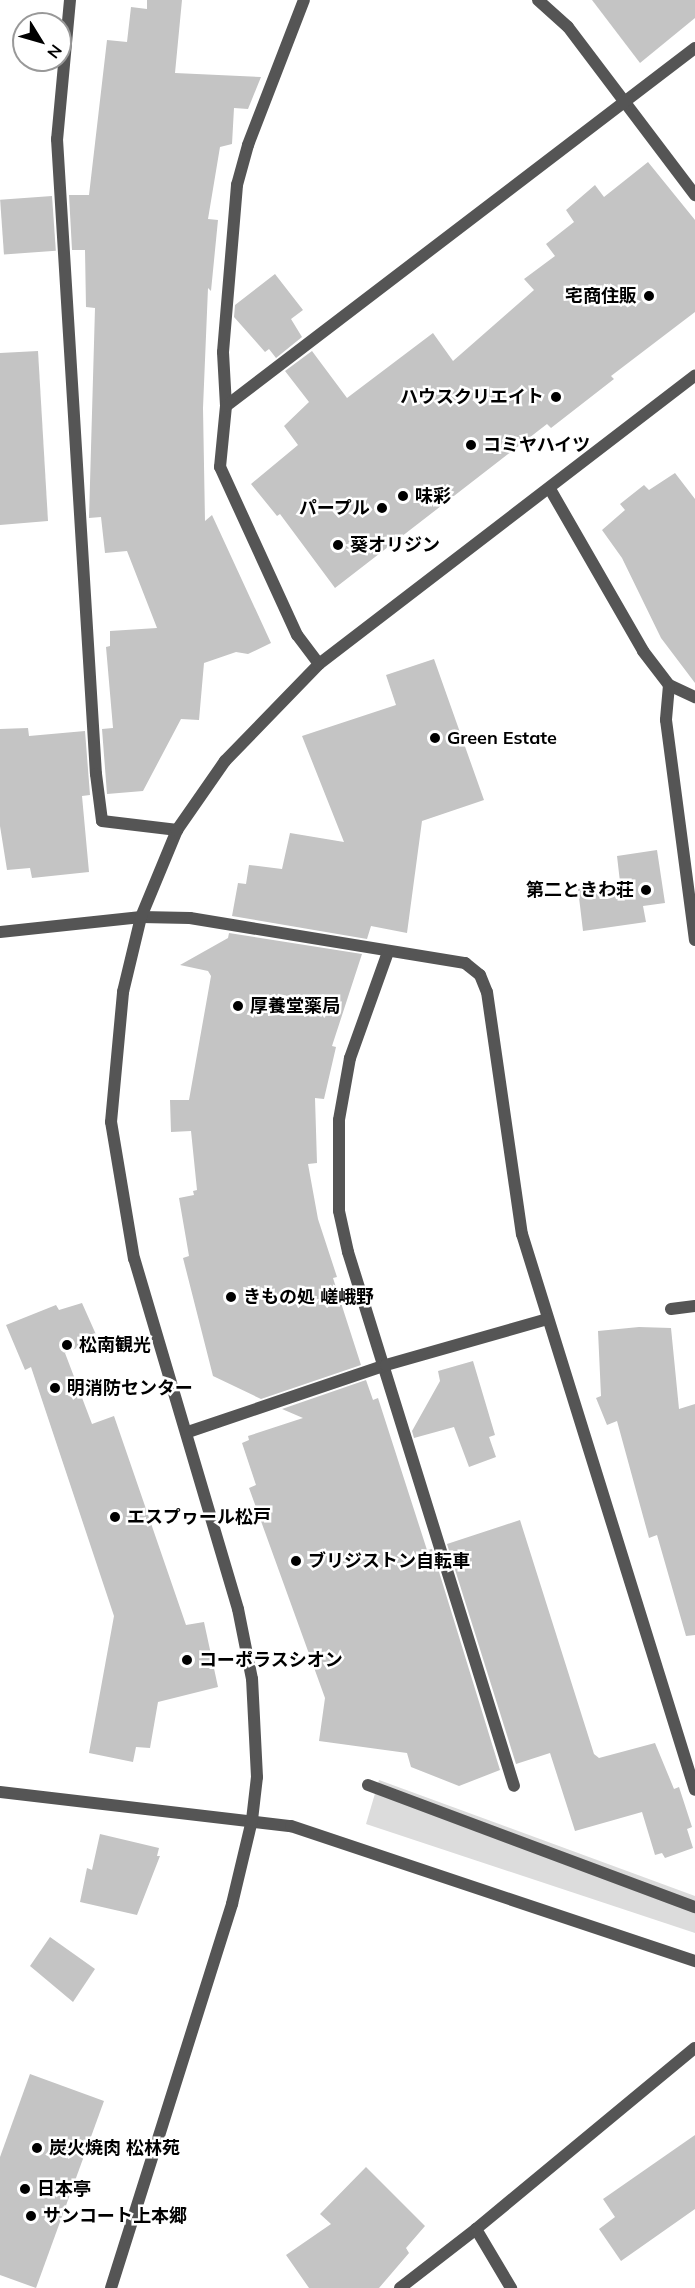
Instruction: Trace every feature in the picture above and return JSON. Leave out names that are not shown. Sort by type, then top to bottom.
[{"type":"street","points":[[70,0],[57,139],[96,774],[102,821],[177,830]]},
{"type":"street","points":[[304,0],[248,144],[237,184],[223,352],[225,406],[220,466],[297,635],[319,664]]},
{"type":"street","points":[[538,0],[568,27],[695,195]]},
{"type":"street","points":[[225,406],[695,48]]},
{"type":"street","points":[[111,2288],[201,2013],[252,1820],[257,1777],[252,1679],[238,1610],[188,1432],[134,1259],[111,1122],[123,992],[141,918],[177,830],[225,760],[319,664],[695,376]]},
{"type":"street","points":[[550,489],[643,651],[669,684],[693,693]]},
{"type":"street","points":[[669,684],[666,720],[695,940]]},
{"type":"street","points":[[0,932],[141,918],[190,918],[465,963],[480,975],[488,992],[522,1234],[547,1319],[583,1421],[695,1790]]},
{"type":"street","points":[[388,952],[350,1058],[339,1120],[336,1172],[348,1252],[386,1365],[514,1786]]},
{"type":"street","points":[[671,1309],[695,1306]]},
{"type":"street","points":[[188,1432],[386,1365],[547,1319]]},
{"type":"street","points":[[368,1785],[695,1907]]},
{"type":"street","points":[[0,1792],[291,1826],[695,1961]]},
{"type":"street","points":[[400,2288],[476,2229],[695,2048]]},
{"type":"street","points":[[476,2229],[511,2288]]},
{"type":"shaded area","points":[[379,1780],[695,1896],[695,1933],[366,1824]]},
{"type":"building","points":[[147,0],[182,0],[175,73],[261,77],[248,109],[234,108],[232,144],[220,147],[208,219],[218,220],[211,291],[208,288],[203,408],[205,521],[212,515],[271,643],[248,654],[236,652],[204,663],[199,720],[181,719],[143,791],[107,794],[102,729],[113,728],[106,647],[110,646],[110,631],[157,628],[127,551],[105,553],[101,517],[89,518],[95,308],[86,307],[85,250],[72,250],[69,195],[89,195],[107,40],[127,42],[131,7],[147,9]]},
{"type":"building","points":[[592,0],[695,0],[695,18],[640,63]]},
{"type":"building","points":[[648,162],[695,220],[695,312],[611,376],[614,379],[551,428],[547,424],[335,588],[280,514],[277,516],[251,484],[298,445],[284,426],[309,402],[285,371],[312,351],[347,398],[433,333],[453,361],[534,290],[524,279],[555,256],[546,244],[574,222],[566,210],[595,185],[604,197]]},
{"type":"building","points":[[52,196],[56,251],[4,254],[0,200]]},
{"type":"building","points":[[275,274],[303,310],[291,319],[302,337],[276,358],[269,349],[265,352],[234,317],[235,305]]},
{"type":"building","points":[[38,351],[48,521],[0,525],[0,353]]},
{"type":"building","points":[[675,473],[695,499],[695,683],[661,638],[622,558],[602,530],[625,510],[620,504],[644,485],[649,490]]},
{"type":"building","points":[[434,659],[484,800],[422,821],[407,933],[371,926],[367,939],[232,916],[238,883],[246,884],[249,865],[282,869],[290,833],[344,842],[302,736],[396,705],[386,675]]},
{"type":"building","points":[[28,728],[29,736],[85,731],[90,795],[82,796],[89,872],[32,878],[30,868],[7,870],[0,826],[0,729]]},
{"type":"building","name":"第二ときわ荘","points":[[657,850],[665,903],[643,906],[646,922],[583,931],[578,889],[620,882],[617,856]]},
{"type":"building","points":[[229,933],[362,954],[332,1046],[336,1047],[324,1099],[315,1098],[317,1163],[308,1164],[318,1219],[337,1277],[333,1278],[361,1365],[261,1399],[213,1376],[183,1258],[189,1256],[179,1198],[194,1195],[193,1191],[197,1190],[191,1131],[171,1132],[170,1100],[189,1100],[211,976],[208,971],[180,965],[228,938]]},
{"type":"building","points":[[82,1303],[98,1339],[65,1353],[92,1424],[114,1416],[186,1625],[204,1622],[218,1687],[158,1702],[150,1748],[136,1747],[133,1762],[89,1753],[114,1616],[31,1367],[25,1370],[6,1325],[56,1305],[59,1310]]},
{"type":"building","points":[[639,1327],[671,1328],[679,1409],[695,1404],[695,1635],[686,1636],[657,1535],[649,1538],[617,1421],[607,1425],[596,1398],[601,1396],[598,1331]]},
{"type":"building","points":[[473,1361],[495,1435],[489,1437],[496,1457],[469,1467],[454,1427],[414,1438],[412,1431],[440,1381],[438,1371]]},
{"type":"building","points":[[366,1380],[373,1400],[378,1398],[427,1550],[432,1549],[500,1770],[459,1786],[411,1767],[407,1753],[319,1741],[325,1698],[249,1488],[256,1485],[242,1443],[249,1440],[248,1436],[303,1418],[282,1409]]},
{"type":"building","points":[[520,1520],[594,1754],[599,1758],[655,1743],[674,1789],[679,1787],[692,1827],[687,1829],[693,1848],[665,1858],[662,1853],[655,1855],[642,1812],[575,1831],[550,1753],[516,1764],[447,1544]]},
{"type":"building","points":[[100,1834],[159,1848],[157,1856],[160,1856],[137,1915],[80,1902],[87,1868],[92,1870]]},
{"type":"building","points":[[50,1937],[95,1969],[73,2002],[30,1966]]},
{"type":"building","name":"サンコート上本郷","points":[[30,2074],[104,2101],[36,2288],[0,2275],[0,2157]]},
{"type":"building","points":[[695,2135],[695,2209],[621,2261],[599,2229],[615,2217],[603,2199]]},
{"type":"building","points":[[366,2167],[425,2226],[406,2248],[409,2253],[379,2288],[309,2288],[286,2255],[331,2224],[320,2214]]},
{"type":"place","name":"宅商住販","points":[[649,296]]},
{"type":"place","name":"ハウスクリエイト","points":[[556,397]]},
{"type":"place","name":"コミヤハイツ","points":[[471,445]]},
{"type":"place","name":"味彩","points":[[403,496]]},
{"type":"place","name":"パープル","points":[[382,508]]},
{"type":"place","name":"葵オリジン","points":[[338,545]]},
{"type":"place","name":"Green Estate","points":[[435,738]]},
{"type":"place","name":"第二ときわ荘","points":[[646,890]]},
{"type":"place","name":"厚養堂薬局","points":[[238,1006]]},
{"type":"place","name":"きもの処 嵯峨野","points":[[231,1297]]},
{"type":"place","name":"松南観光","points":[[67,1345]]},
{"type":"place","name":"明消防センター","points":[[55,1388]]},
{"type":"place","name":"エスプヮール松戸","points":[[115,1517]]},
{"type":"place","name":"ブリジストン自転車","points":[[296,1561]]},
{"type":"place","name":"コーポラスシオン","points":[[187,1660]]},
{"type":"place","name":"炭火焼肉 松林苑","points":[[37,2148]]},
{"type":"place","name":"日本亭","points":[[25,2189]]},
{"type":"place","name":"サンコート上本郷","points":[[31,2216]]}]
